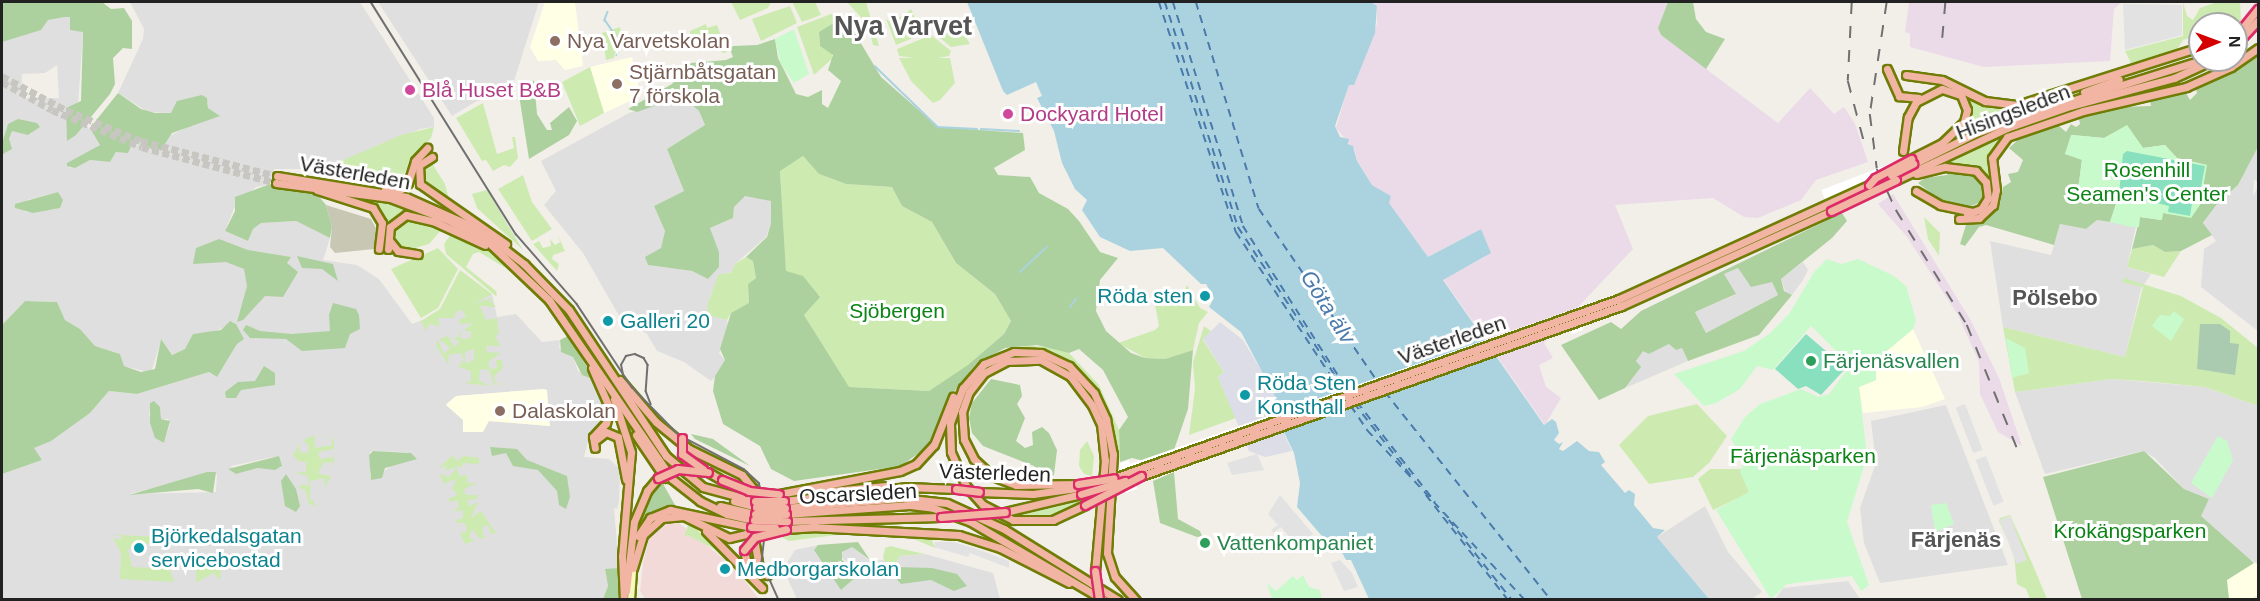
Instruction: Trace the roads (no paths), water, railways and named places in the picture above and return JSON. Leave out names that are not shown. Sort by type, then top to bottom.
[{"type":"highway","points":[[2248,21],[2259,9]]},
{"type":"highway","points":[[2248,33],[2259,22]]},
{"type":"highway","points":[[1959,219],[1979,218],[1991,208],[1996,190],[1992,158],[2007,137],[2068,115],[2186,87],[2259,48]]},
{"type":"highway","points":[[2028,117],[2188,52]]},
{"type":"highway","points":[[1907,77],[1959,86],[1985,101],[2017,105],[2168,59]]},
{"type":"highway","name":"Hisingsleden","points":[[1829,207],[1869,185],[1914,167],[1976,133],[2188,64]]},
{"type":"highway","points":[[1829,207],[1896,180],[1959,129],[1967,115],[1964,98],[1952,90],[1922,98],[1901,98],[1887,69]]},
{"type":"highway","name":"Hisingsleden","points":[[2028,117],[2175,78],[2188,72]]},
{"type":"highway","points":[[2028,117],[2206,78]]},
{"type":"highway","points":[[1903,151],[1911,110],[1922,98]]},
{"type":"highway","points":[[367,189],[404,186],[415,161],[427,148]]},
{"type":"highway","points":[[432,157],[419,165],[420,184],[491,231],[535,273]]},
{"type":"highway","points":[[1914,167],[1952,167],[1976,171],[1985,178],[1989,193],[1984,206],[1975,212],[1966,214]]},
{"type":"highway","name":"Västerleden","points":[[722,495],[694,480],[666,456],[569,310],[535,273],[462,221],[428,205],[367,189],[277,179],[314,188],[361,193],[411,204],[460,225],[502,253],[532,280],[576,336],[672,479],[700,501],[727,514],[754,516]]},
{"type":"highway","points":[[314,188],[373,208],[382,223],[379,249]]},
{"type":"highway","points":[[1916,191],[1940,205],[1975,212]]},
{"type":"highway","name":"Västerleden","points":[[627,413],[651,460],[686,498],[717,514],[786,515],[907,487],[1033,494],[1080,489],[1141,476],[1620,302],[1829,207]]},
{"type":"highway","points":[[388,249],[388,231],[398,218],[414,216],[458,231],[502,253]]},
{"type":"highway","points":[[388,231],[394,248],[418,254]]},
{"type":"highway","name":"Västerleden","points":[[908,518],[1005,512],[1114,478],[1620,302]]},
{"type":"highway","points":[[576,336],[610,406],[607,421],[592,443],[596,448],[600,435],[611,432],[618,436],[624,452],[625,600]]},
{"type":"highway","points":[[596,351],[656,423],[689,448],[750,482],[760,501],[754,516],[729,538],[680,516],[655,522],[643,535],[633,568]]},
{"type":"highway","points":[[779,494],[895,472],[915,464],[934,445],[950,403],[968,380],[993,358],[1029,351],[1061,361],[1089,387],[1106,419],[1112,447],[1108,559],[1119,582],[1136,600]]},
{"type":"highway","points":[[1080,489],[1016,484],[992,476],[979,465],[966,446],[961,419],[969,392],[984,373],[1007,360],[1041,360],[1070,376],[1092,405],[1101,424],[1105,460],[1095,571],[1099,600]]},
{"type":"highway","points":[[968,380],[954,405],[950,439],[956,467],[973,495],[999,515],[1023,522],[1053,520],[1141,476]]},
{"type":"highway","points":[[609,386],[631,452],[626,516]]},
{"type":"highway","points":[[682,438],[682,454],[708,472],[749,491],[779,494],[857,486],[907,487]]},
{"type":"highway","points":[[625,600],[634,522],[646,491],[658,478],[678,469],[708,472]]},
{"type":"highway","name":"Oscarsleden","points":[[722,495],[754,516],[910,505],[933,508],[971,522],[1104,600]]},
{"type":"highway","name":"Oscarsleden","points":[[786,515],[902,498],[947,503],[1004,529],[1118,600]]},
{"type":"highway","points":[[633,568],[639,533],[650,518],[663,512],[908,518]]},
{"type":"highway","points":[[754,516],[763,574],[747,564],[744,550],[759,535],[786,515]]},
{"type":"highway","points":[[786,515],[812,527],[959,535],[1000,548],[1088,590]]},
{"type":"highway","points":[[812,527],[908,518]]},
{"type":"highway","points":[[700,525],[762,588]]},
{"type":"main road","points":[[630,600],[633,568]]},
{"type":"water","name":"Göta älv","points":[[967,2],[1371,2],[1377,6],[1375,33],[1354,85],[1349,85],[1335,126],[1340,137],[1349,139],[1348,144],[1353,146],[1357,161],[1372,185],[1391,196],[1389,203],[1428,257],[1481,229],[1491,253],[1443,280],[1544,425],[1552,419],[1556,422],[1559,433],[1554,440],[1559,444],[1563,442],[1559,449],[1563,451],[1577,441],[1589,451],[1599,452],[1605,462],[1601,465],[1625,493],[1629,490],[1635,494],[1634,505],[1653,528],[1665,530],[1657,537],[1709,599],[1369,599],[1351,560],[1346,560],[1339,547],[1321,535],[1297,507],[1300,483],[1294,453],[1281,426],[1277,400],[1241,332],[1209,307],[1214,298],[1206,284],[1201,284],[1163,248],[1130,251],[1100,237],[1082,210],[1087,200],[1075,189],[1062,163],[1054,131],[1037,98],[1042,96],[1036,82],[1007,95],[1003,91]]},
{"type":"waterway","points":[[608,12],[605,20],[622,44],[617,55]]},
{"type":"waterway","points":[[875,66],[938,127],[977,129]]},
{"type":"waterway","points":[[981,129],[1019,131]]},
{"type":"waterway","points":[[1020,272],[1047,247]]},
{"type":"waterway","points":[[1070,307],[1076,299]]},
{"type":"tunnel","points":[[2,76],[66,110],[141,141],[277,176]]},
{"type":"tunnel","points":[[2,82],[52,110],[142,147],[276,183]]},
{"type":"tram line","points":[[371,2],[516,234],[577,304],[632,387],[679,435],[744,469],[759,483],[768,510],[762,562],[779,600]]},
{"type":"tram line","points":[[623,375],[621,365],[626,356],[635,354],[644,358],[648,365],[646,391],[651,404]]},
{"type":"railway","points":[[1852,2],[1848,81],[1866,149]]},
{"type":"railway","points":[[1887,2],[1870,114],[1877,169],[1896,210],[1967,325],[2019,453]]},
{"type":"railway","points":[[1942,38],[1945,2]]},
{"type":"place","name":"Nya Varvetskolan","points":[[555,41]]},
{"type":"place","name":"Stjärnbåtsgatan 7 förskola","points":[[617,84]]},
{"type":"place","name":"Blå Huset B&B","points":[[410,90]]},
{"type":"place","name":"Dockyard Hotel","points":[[1008,114]]},
{"type":"place","name":"Röda sten","points":[[1205,296]]},
{"type":"place","name":"Galleri 20","points":[[608,321]]},
{"type":"place","name":"Färjenäsvallen","points":[[1811,361]]},
{"type":"place","name":"Röda Sten Konsthall","points":[[1245,395]]},
{"type":"place","name":"Dalaskolan","points":[[500,411]]},
{"type":"place","name":"Vattenkompaniet","points":[[1205,543]]},
{"type":"place","name":"Björkedalsgatan servicebostad","points":[[139,548]]},
{"type":"place","name":"Medborgarskolan","points":[[725,569]]},
{"type":"district","name":"Nya Varvet","points":[[903,27]]},
{"type":"district","name":"Pölsebo","points":[[2055,298]]},
{"type":"district","name":"Färjenäs","points":[[1956,540]]},
{"type":"park label","name":"Rosenhill Seamen's Center","points":[[2147,182]]},
{"type":"park label","name":"Sjöbergen","points":[[897,311]]},
{"type":"park label","name":"Färjenäsparken","points":[[1803,456]]},
{"type":"park label","name":"Krokängsparken","points":[[2130,531]]}]
